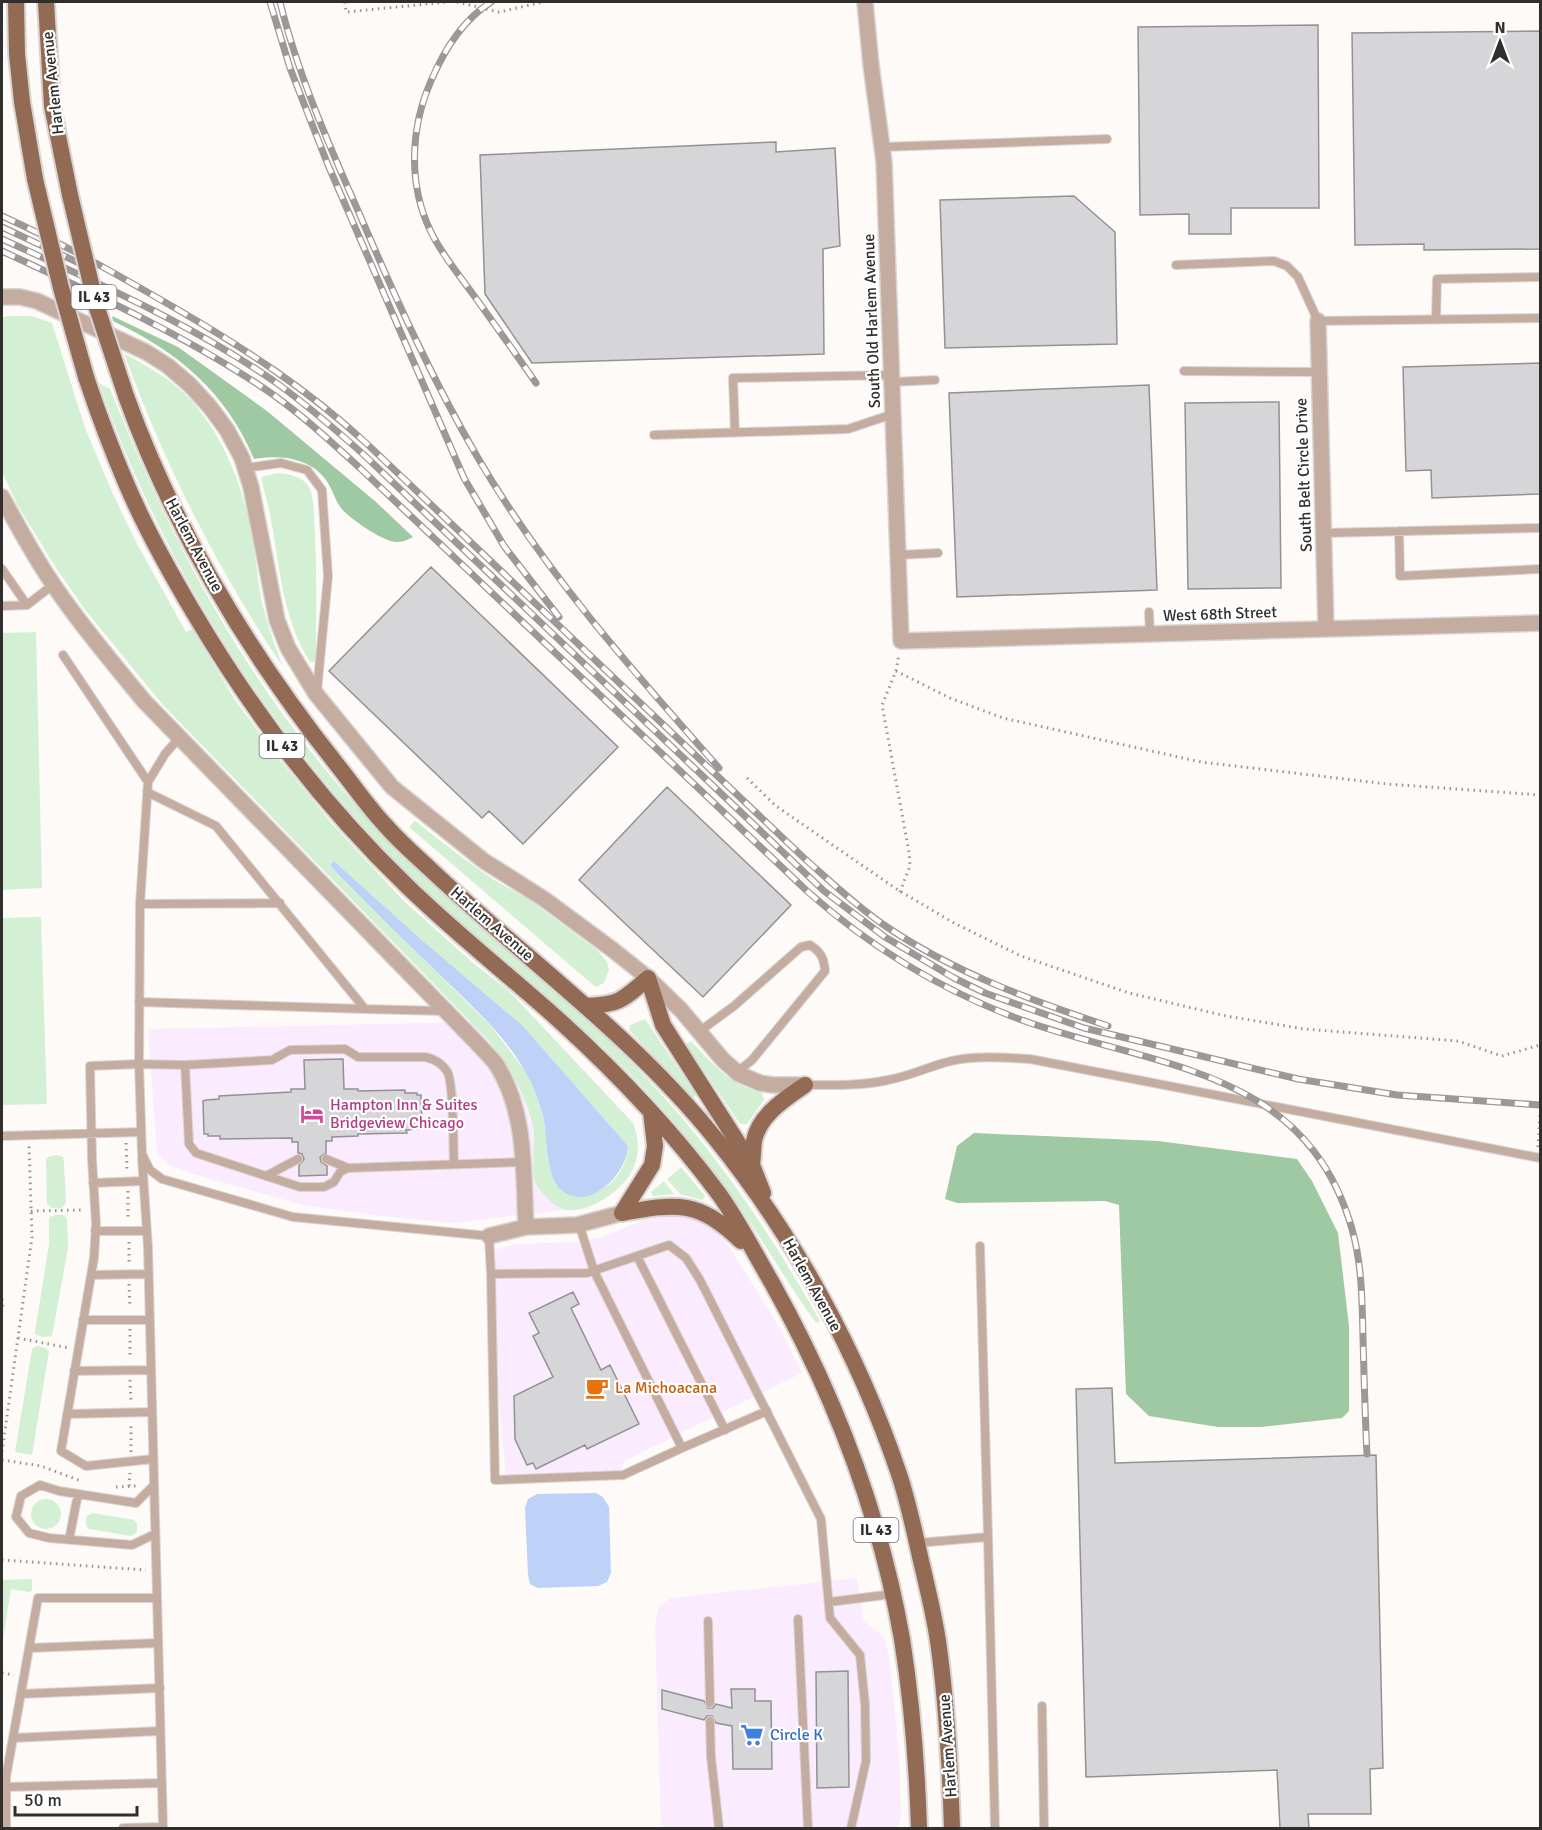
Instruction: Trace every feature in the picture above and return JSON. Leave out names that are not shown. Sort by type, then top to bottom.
[{"type":"main road","name":"Harlem Avenue","points":[[16,2],[17,54],[22,102],[35,179],[61,288],[86,377],[109,444],[152,538],[213,644],[287,754],[358,837],[394,873],[453,929],[561,1022],[609,1067],[651,1112],[721,1197],[755,1254],[790,1316],[843,1430],[861,1479],[883,1552],[902,1642],[914,1734],[919,1828]]},
{"type":"main road","name":"Harlem Avenue","points":[[46,2],[52,106],[96,305],[139,433],[158,476],[207,572],[240,628],[314,736],[384,824],[475,911],[628,1043],[675,1091],[715,1138],[770,1210],[814,1282],[874,1409],[900,1476],[917,1543],[938,1636],[944,1688],[952,1828]]},
{"type":"main road","points":[[585,1006],[607,1006],[622,1001],[648,978],[663,1025],[752,1165],[770,1210]]},
{"type":"main road","points":[[752,1165],[754,1140],[761,1124],[779,1103],[805,1085]]},
{"type":"main road","points":[[622,1213],[652,1165],[655,1146],[651,1112]]},
{"type":"main road","points":[[622,1213],[670,1206],[698,1210],[713,1216],[755,1254]]},
{"type":"street","name":"South Old Harlem Avenue","points":[[865,2],[882,147],[901,641]]},
{"type":"street","points":[[2,297],[20,297],[38,301],[146,352],[168,366],[210,407],[226,430],[245,468],[259,521],[278,621],[288,648],[316,694],[392,787],[484,861],[569,916],[648,978],[700,1031],[723,1060],[737,1072],[766,1084],[805,1085]]},
{"type":"street","name":"South Belt Circle Drive","points":[[1318,321],[1326,629]]},
{"type":"street","points":[[2,497],[33,553],[54,584],[105,654],[144,701],[496,1064],[518,1113],[526,1227]]},
{"type":"street","name":"West 68th Street","points":[[901,641],[1540,623]]},
{"type":"street","points":[[489,1236],[526,1227],[579,1224],[622,1213]]},
{"type":"lane","points":[[882,147],[1107,139]]},
{"type":"lane","points":[[1176,265],[1274,261],[1287,266],[1298,277],[1318,321],[1540,318]]},
{"type":"lane","points":[[1436,319],[1437,279],[1540,277]]},
{"type":"lane","points":[[1184,371],[1319,372]]},
{"type":"lane","points":[[735,433],[733,378],[935,380]]},
{"type":"lane","points":[[654,435],[848,429],[893,414]]},
{"type":"lane","points":[[245,468],[281,463],[307,470],[322,490],[328,576],[316,694]]},
{"type":"lane","points":[[1324,533],[1540,528]]},
{"type":"lane","points":[[1399,531],[1400,576],[1540,569]]},
{"type":"lane","points":[[898,555],[938,554]]},
{"type":"lane","points":[[2,569],[27,605]]},
{"type":"lane","points":[[2,606],[27,605],[54,584]]},
{"type":"lane","points":[[1149,612],[1150,634]]},
{"type":"lane","points":[[63,656],[147,782]]},
{"type":"lane","points":[[123,1828],[163,1828],[148,1274],[139,1064],[140,904],[147,782],[165,754],[179,738]]},
{"type":"lane","points":[[147,792],[216,825],[365,1009]]},
{"type":"lane","points":[[140,904],[280,903]]},
{"type":"lane","points":[[700,1031],[734,1006],[801,947],[810,945],[819,951],[825,960],[825,971],[752,1060],[737,1072]]},
{"type":"lane","points":[[139,1002],[445,1011]]},
{"type":"lane","points":[[153,1459],[86,1466],[61,1451],[91,1275],[95,1231],[90,1066],[185,1065],[272,1060],[290,1050],[345,1049],[358,1057],[434,1059],[442,1066],[450,1081],[454,1164]]},
{"type":"lane","points":[[805,1085],[851,1085],[887,1080],[951,1061],[976,1058],[1030,1059],[1539,1158]]},
{"type":"lane","points":[[185,1065],[189,1144],[196,1153],[300,1187],[324,1187],[333,1182],[340,1172],[348,1168],[523,1162]]},
{"type":"lane","points":[[2,1136],[141,1132]]},
{"type":"lane","points":[[142,1154],[150,1170],[162,1179],[293,1217],[489,1236],[495,1480],[623,1475],[767,1411]]},
{"type":"lane","points":[[266,1176],[298,1159]]},
{"type":"lane","points":[[326,1159],[348,1168]]},
{"type":"lane","points":[[93,1183],[143,1181]]},
{"type":"lane","points":[[579,1224],[594,1271],[682,1448]]},
{"type":"lane","points":[[95,1231],[146,1231]]},
{"type":"lane","points":[[491,1274],[587,1273],[669,1245],[686,1258],[700,1280],[821,1519],[830,1618],[860,1655],[865,1704],[866,1761],[851,1828]]},
{"type":"lane","points":[[980,1246],[995,1828]]},
{"type":"lane","points":[[637,1256],[725,1430]]},
{"type":"lane","points":[[91,1275],[148,1274]]},
{"type":"lane","points":[[83,1320],[149,1320]]},
{"type":"lane","points":[[74,1371],[150,1370]]},
{"type":"lane","points":[[67,1414],[152,1412]]},
{"type":"lane","points":[[153,1486],[136,1503],[78,1494],[40,1485],[21,1496],[16,1517],[29,1533],[49,1538],[132,1545],[155,1534]]},
{"type":"lane","points":[[69,1540],[78,1494]]},
{"type":"lane","points":[[917,1543],[988,1537]]},
{"type":"lane","points":[[829,1602],[892,1594]]},
{"type":"lane","points":[[6,1828],[6,1787],[38,1598],[157,1598]]},
{"type":"lane","points":[[798,1619],[808,1828]]},
{"type":"lane","points":[[708,1621],[710,1703]]},
{"type":"lane","points":[[29,1648],[158,1643]]},
{"type":"lane","points":[[21,1694],[159,1688]]},
{"type":"lane","points":[[1042,1706],[1044,1828]]},
{"type":"lane","points":[[710,1721],[711,1757],[719,1828]]},
{"type":"lane","points":[[13,1738],[160,1731]]},
{"type":"lane","points":[[6,1787],[162,1783]]},
{"type":"path","points":[[345,2],[346,12],[447,2]]},
{"type":"path","points":[[457,2],[499,12],[543,2]]},
{"type":"path","points":[[900,892],[910,866],[909,852],[882,705],[896,671],[950,698],[1003,718],[1201,762],[1387,784],[1540,795]]},
{"type":"path","points":[[747,778],[776,806],[900,892],[954,923],[1021,956],[1129,993],[1226,1016],[1304,1029],[1458,1041],[1502,1056],[1540,1046]]},
{"type":"path","points":[[1539,1158],[1540,1113]]},
{"type":"path","points":[[2,1452],[32,1237],[29,1135]]},
{"type":"path","points":[[31,1211],[95,1210]]},
{"type":"path","points":[[2,1299],[2,1311]]},
{"type":"path","points":[[18,1338],[78,1350]]},
{"type":"path","points":[[2,1460],[41,1466],[88,1484]]},
{"type":"path","points":[[108,1487],[153,1486]]},
{"type":"path","points":[[2,1560],[156,1570]]},
{"type":"shaded area","points":[[472,1022],[510,1070],[525,1101],[534,1132],[534,1160],[546,1197],[564,1210],[453,1223],[303,1205],[168,1165],[157,1152],[148,1029]]},
{"type":"shaded area","points":[[662,1216],[698,1220],[714,1230],[727,1244],[776,1321],[802,1373],[624,1461],[619,1478],[506,1477],[485,1252],[518,1244],[577,1242],[603,1237],[646,1219]]},
{"type":"shaded area","points":[[857,1578],[863,1620],[884,1637],[889,1657],[899,1751],[901,1816],[898,1828],[661,1828],[655,1623],[659,1607],[671,1598]]},
{"type":"green space","points":[[31,316],[52,323],[85,428],[136,542],[186,632],[192,629],[235,700],[279,759],[333,825],[403,900],[473,963],[508,990],[633,1123],[638,1143],[633,1170],[618,1189],[610,1195],[593,1205],[575,1210],[563,1209],[545,1196],[534,1179],[534,1133],[528,1108],[505,1063],[490,1042],[163,705],[86,611],[56,568],[18,506],[2,472],[2,318]],"holes":[[[334,861],[424,942],[523,1026],[628,1146],[621,1169],[606,1187],[584,1195],[561,1190],[537,1095],[526,1072],[490,1025],[330,865]]]},
{"type":"green space","points":[[112,316],[178,347],[267,411],[376,502],[413,537],[400,542],[390,541],[359,523],[345,513],[326,480],[311,466],[293,459],[273,457],[254,459],[243,435],[229,414],[197,376],[159,346],[113,321]]},
{"type":"green space","points":[[124,353],[161,375],[182,391],[209,423],[229,459],[248,518],[262,602],[283,667],[236,593],[194,515],[157,435]]},
{"type":"green space","points":[[99,383],[110,389],[162,507],[220,619],[290,724],[330,775],[403,855],[596,1028],[682,1118],[756,1216],[820,1321],[816,1323],[736,1202],[658,1104],[579,1026],[423,889],[370,834],[320,776],[274,717],[232,655],[193,590],[158,524],[126,455]]},
{"type":"green space","points":[[278,473],[301,479],[308,485],[312,494],[316,551],[316,662],[310,662],[295,632],[282,585],[261,477]]},
{"type":"green space","points":[[36,632],[42,888],[2,890],[2,633]]},
{"type":"green space","points":[[415,821],[464,859],[494,880],[528,899],[597,950],[607,962],[609,970],[604,983],[596,987],[592,984],[409,827]]},
{"type":"green space","points":[[41,917],[47,1104],[2,1105],[2,918]]},
{"type":"green space","points":[[645,1019],[696,1095],[693,1098],[629,1030],[630,1025]]},
{"type":"green space","points":[[691,1041],[731,1079],[762,1093],[764,1100],[747,1124],[740,1124],[686,1044]]},
{"type":"green space","points":[[974,1133],[1158,1141],[1297,1159],[1312,1181],[1338,1233],[1349,1326],[1349,1411],[1342,1418],[1261,1427],[1218,1427],[1149,1416],[1126,1394],[1119,1205],[1105,1201],[957,1203],[945,1199],[957,1146]]},
{"type":"green space","points":[[57,1155],[63,1157],[66,1203],[62,1208],[52,1208],[47,1204],[46,1159]]},
{"type":"green space","points":[[681,1167],[705,1196],[702,1200],[680,1194],[667,1179]]},
{"type":"green space","points":[[664,1181],[674,1194],[653,1196],[651,1192]]},
{"type":"green space","points":[[63,1215],[67,1218],[68,1248],[52,1336],[42,1337],[35,1332],[49,1244],[49,1217]]},
{"type":"green space","points":[[36,1346],[49,1351],[32,1455],[15,1452],[32,1349]]},
{"type":"green space","points":[[46,1499],[57,1503],[61,1514],[57,1525],[46,1529],[35,1525],[31,1514],[35,1503]]},
{"type":"green space","points":[[92,1513],[134,1520],[137,1523],[137,1532],[131,1536],[89,1529],[86,1526],[86,1517]]},
{"type":"green space","points":[[32,1579],[32,1591],[11,1589],[2,1645],[2,1580]]},
{"type":"water","points":[[334,861],[424,942],[523,1026],[628,1146],[621,1168],[605,1187],[594,1194],[583,1197],[572,1196],[556,1185],[550,1168],[544,1121],[539,1102],[518,1059],[475,1008],[338,874],[330,865]]},
{"type":"water","points":[[596,1493],[603,1497],[609,1507],[611,1573],[607,1582],[598,1586],[538,1588],[530,1584],[525,1508],[528,1499],[537,1494]]},
{"type":"building","points":[[1318,25],[1319,208],[1231,208],[1231,234],[1189,234],[1189,214],[1140,215],[1138,27]]},
{"type":"building","points":[[1540,31],[1540,249],[1424,250],[1424,244],[1355,245],[1352,33]]},
{"type":"building","points":[[776,142],[776,152],[835,148],[840,246],[823,249],[824,354],[532,363],[485,294],[480,155]]},
{"type":"building","points":[[1074,196],[1115,232],[1117,344],[945,348],[940,200]]},
{"type":"building","points":[[1540,363],[1540,494],[1432,498],[1431,470],[1406,471],[1403,367]]},
{"type":"building","points":[[1149,385],[1157,590],[957,597],[949,393]]},
{"type":"building","points":[[1279,402],[1281,588],[1188,589],[1185,403]]},
{"type":"building","points":[[431,567],[618,747],[523,844],[489,811],[482,818],[329,671]]},
{"type":"building","points":[[667,787],[791,905],[703,997],[579,880]]},
{"type":"building","name":"Hampton Inn & Suites Bridgeview Chicago","points":[[343,1059],[344,1089],[405,1090],[405,1093],[421,1095],[422,1127],[406,1130],[407,1133],[332,1137],[332,1141],[326,1141],[326,1153],[320,1157],[321,1162],[327,1166],[327,1175],[299,1176],[299,1165],[304,1159],[302,1154],[298,1153],[298,1142],[292,1142],[292,1138],[220,1139],[220,1136],[204,1134],[203,1101],[219,1099],[219,1096],[291,1092],[291,1089],[305,1089],[304,1060]]},
{"type":"building","points":[[573,1292],[579,1304],[571,1308],[601,1370],[610,1365],[639,1424],[587,1449],[585,1445],[536,1469],[533,1463],[527,1465],[515,1439],[514,1396],[553,1377],[533,1336],[539,1333],[529,1313]]},
{"type":"building","points":[[1112,1388],[1115,1463],[1376,1455],[1383,1768],[1370,1769],[1371,1814],[1308,1814],[1309,1828],[1280,1828],[1277,1770],[1086,1777],[1076,1389]]},
{"type":"building","points":[[848,1671],[849,1787],[817,1788],[816,1672]]},
{"type":"building","name":"Circle K","points":[[731,1689],[755,1689],[755,1701],[771,1701],[772,1769],[733,1769],[732,1726],[716,1723],[712,1716],[707,1716],[704,1720],[662,1709],[662,1690],[704,1701],[708,1708],[713,1708],[716,1704],[732,1708]]},
{"type":"railway","points":[[270,2],[290,68],[328,165],[464,478],[504,546],[559,617]]},
{"type":"railway","points":[[280,2],[305,83],[386,276],[445,398],[478,458],[504,500],[560,580],[622,657],[719,768]]},
{"type":"railway","points":[[491,2],[481,9],[455,37],[431,81],[419,118],[414,157],[415,176],[418,195],[435,241],[536,383]]},
{"type":"railway","points":[[2,216],[90,260],[201,323],[274,370],[344,423],[804,858],[873,917],[910,942],[965,971],[1021,995],[1108,1026]]},
{"type":"railway","points":[[2,227],[94,270]]},
{"type":"railway","points":[[2,239],[179,324],[246,363],[300,401],[363,454],[824,891],[885,937],[954,978],[985,993],[1084,1028],[1298,1079],[1397,1095],[1540,1105]]},
{"type":"railway","points":[[2,251],[167,331],[231,367],[288,406],[361,469],[807,891],[856,931],[934,981],[990,1007],[1019,1019],[1170,1064],[1218,1081],[1261,1103],[1299,1134],[1330,1175],[1355,1242],[1362,1296],[1367,1454]]},
{"type":"place","name":"Hampton Inn & Suites Bridgeview Chicago","points":[[312,1114]]},
{"type":"place","name":"La Michoacana","points":[[597,1388]]},
{"type":"place","name":"Circle K","points":[[752,1735]]}]
